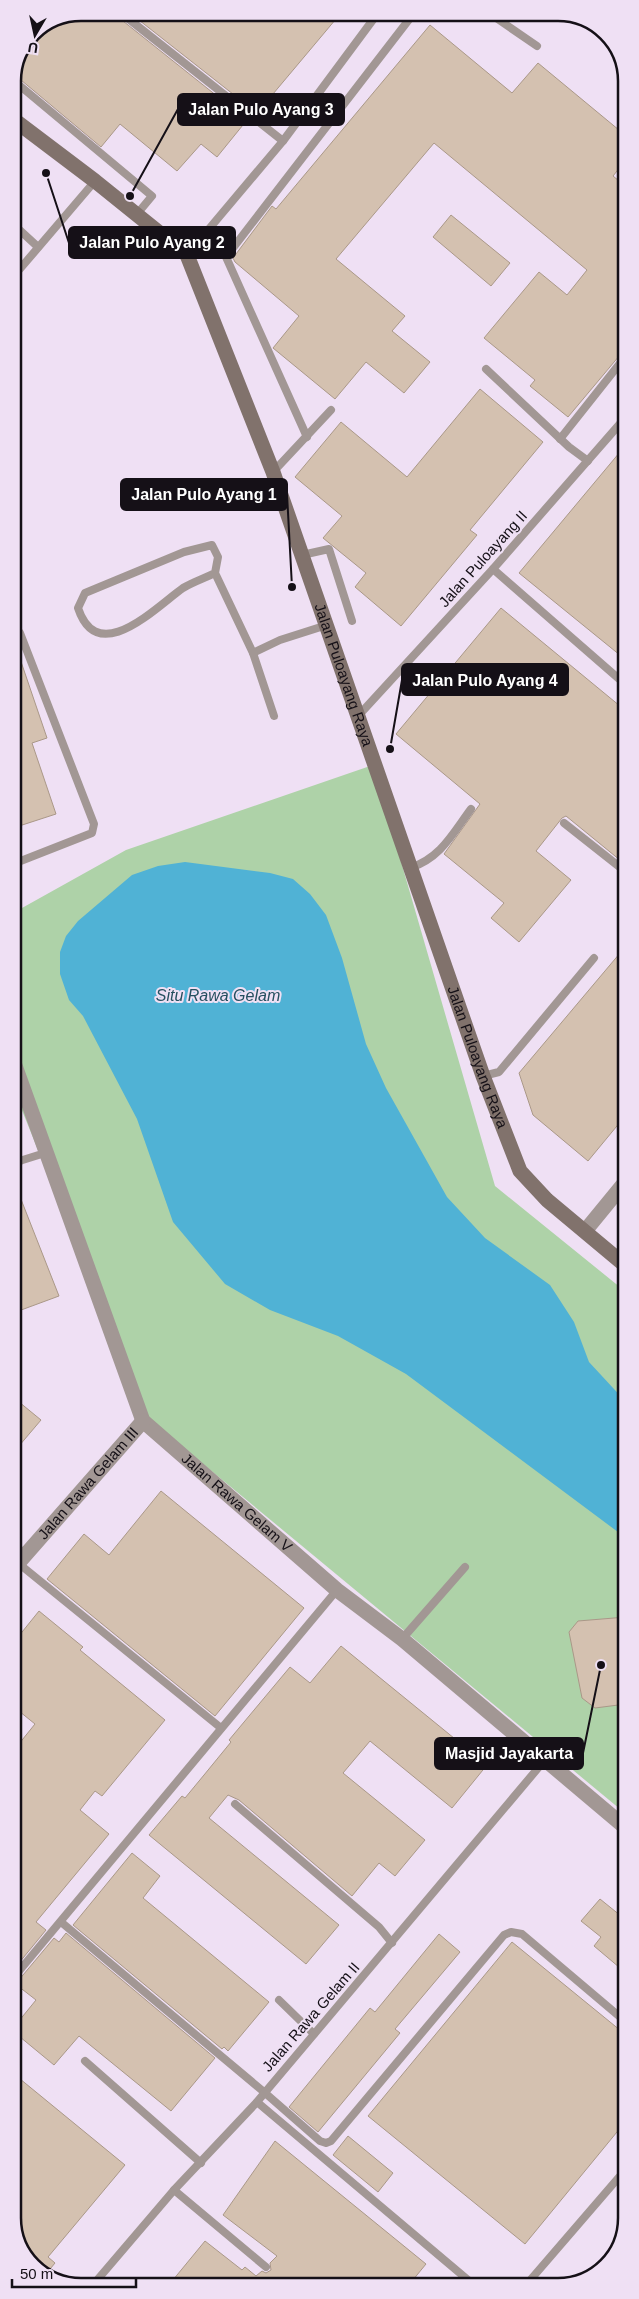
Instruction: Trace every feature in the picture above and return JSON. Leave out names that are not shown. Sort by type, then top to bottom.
[{"type":"street","name":"Jalan Puloayang Raya","points":[[21,126],[95,181],[187,255],[273,472],[483,1076],[520,1171],[547,1200],[618,1259]]},
{"type":"street","name":"Jalan Rawa Gelam V","points":[[21,1083],[143,1421],[338,1590],[402,1638],[544,1761],[618,1821]]},
{"type":"street","points":[[586,1231],[618,1191]]},
{"type":"street","name":"Jalan Rawa Gelam III","points":[[21,1560],[143,1421]]},
{"type":"lane","points":[[131,21],[283,141]]},
{"type":"lane","points":[[187,255],[283,141],[373,21]]},
{"type":"lane","points":[[307,437],[226,257],[408,21]]},
{"type":"lane","points":[[501,21],[537,46]]},
{"type":"lane","points":[[21,87],[152,196],[137,214]]},
{"type":"lane","points":[[21,267],[95,181]]},
{"type":"lane","points":[[21,231],[38,246]]},
{"type":"lane","points":[[560,439],[618,366]]},
{"type":"lane","points":[[486,369],[560,439],[588,461]]},
{"type":"lane","points":[[273,472],[331,410]]},
{"type":"lane","name":"Jalan Puloayang II","points":[[359,715],[493,569],[618,426]]},
{"type":"lane","points":[[215,573],[184,588],[148,617],[113,635],[98,632],[82,621],[78,608],[85,593],[184,552],[212,545],[218,557],[215,573],[253,652],[274,716]]},
{"type":"lane","points":[[302,555],[329,549],[352,621]]},
{"type":"lane","points":[[493,569],[618,678]]},
{"type":"lane","points":[[253,652],[280,640],[327,625]]},
{"type":"lane","points":[[21,636],[94,824],[92,833],[21,861]]},
{"type":"lane","points":[[410,868],[425,863],[436,855],[471,809]]},
{"type":"lane","points":[[564,824],[618,866]]},
{"type":"lane","points":[[483,1076],[499,1072],[594,958]]},
{"type":"lane","points":[[21,1161],[45,1153]]},
{"type":"lane","points":[[21,1564],[221,1728]]},
{"type":"lane","points":[[402,1638],[465,1567]]},
{"type":"lane","points":[[21,1969],[338,1590]]},
{"type":"lane","name":"Jalan Rawa Gelam II","points":[[99,2278],[174,2190],[257,2102],[544,1761]]},
{"type":"lane","points":[[235,1804],[378,1928],[392,1943]]},
{"type":"lane","points":[[61,1922],[320,2141],[326,2143],[330,2142],[504,1935],[511,1932],[522,1934],[618,2015]]},
{"type":"lane","points":[[279,2000],[314,2034]]},
{"type":"lane","points":[[84,2061],[201,2163]]},
{"type":"lane","points":[[257,2102],[462,2278]]},
{"type":"lane","points":[[532,2278],[618,2178]]},
{"type":"lane","points":[[174,2190],[266,2266]]},
{"type":"green space","points":[[373,765],[495,1186],[618,1286],[618,1807],[145,1416],[21,1108],[21,909],[126,850]]},
{"type":"water","name":"Situ Rawa Gelam","points":[[185,862],[270,873],[293,879],[310,894],[326,915],[342,958],[366,1044],[386,1088],[447,1197],[485,1238],[550,1285],[574,1322],[589,1362],[618,1393],[618,1532],[406,1374],[338,1336],[270,1310],[225,1284],[173,1222],[137,1119],[83,1016],[69,1000],[60,974],[60,952],[66,936],[78,921],[132,875],[158,866]]},
{"type":"building","points":[[123,21],[247,120],[217,157],[201,144],[177,171],[120,124],[101,147],[21,80],[22,69],[31,48],[48,31],[69,22]]},
{"type":"building","points":[[140,21],[334,21],[257,113]]},
{"type":"building","points":[[430,25],[512,93],[538,63],[618,129],[618,170],[613,176],[618,180],[618,357],[568,417],[530,386],[535,380],[484,338],[539,272],[567,295],[587,270],[434,143],[336,259],[405,316],[392,331],[430,362],[404,393],[366,362],[335,399],[273,348],[299,316],[235,262],[233,258],[272,206],[276,209]]},
{"type":"building","points":[[451,215],[510,263],[491,286],[433,237]]},
{"type":"building","points":[[480,389],[543,442],[470,530],[477,535],[401,626],[355,587],[366,573],[323,538],[342,516],[295,477],[341,422],[407,477]]},
{"type":"building","points":[[618,454],[618,653],[519,573]]},
{"type":"building","points":[[501,608],[618,704],[618,858],[566,816],[562,818],[536,851],[571,880],[519,942],[491,918],[504,903],[444,854],[480,804],[396,734]]},
{"type":"building","points":[[21,662],[47,738],[32,743],[56,814],[21,825]]},
{"type":"building","points":[[618,955],[618,1125],[588,1161],[533,1115],[519,1073]]},
{"type":"building","points":[[21,1199],[59,1296],[21,1310]]},
{"type":"building","points":[[21,1404],[41,1420],[21,1444]]},
{"type":"building","points":[[161,1491],[304,1608],[215,1716],[47,1579],[84,1534],[109,1555]]},
{"type":"building","points":[[39,1611],[83,1647],[80,1650],[165,1720],[102,1796],[95,1791],[80,1810],[109,1834],[36,1922],[46,1930],[21,1960],[21,1741],[35,1724],[21,1713],[21,1633]]},
{"type":"building","points":[[618,1618],[618,1705],[595,1708],[582,1698],[569,1632],[578,1621]]},
{"type":"building","points":[[341,1646],[487,1765],[452,1808],[370,1741],[343,1773],[425,1840],[395,1876],[379,1863],[352,1896],[239,1800],[228,1795],[209,1818],[339,1925],[306,1964],[149,1835],[182,1796],[185,1798],[231,1742],[229,1740],[290,1667],[310,1683]]},
{"type":"building","points":[[132,1853],[160,1876],[143,1898],[269,2002],[228,2051],[224,2047],[222,2049],[73,1925]]},
{"type":"building","points":[[600,1899],[618,1914],[618,1966],[594,1946],[601,1937],[581,1921]]},
{"type":"building","points":[[66,1933],[215,2058],[171,2111],[79,2036],[54,2065],[21,2038],[21,2018],[36,2000],[21,1988],[21,1977],[54,1938],[59,1942]]},
{"type":"building","points":[[439,1934],[460,1952],[395,2029],[400,2033],[318,2132],[289,2107],[370,2008],[375,2012]]},
{"type":"building","points":[[512,1942],[618,2028],[618,2131],[525,2244],[368,2116]]},
{"type":"building","points":[[21,2080],[125,2165],[48,2257],[55,2263],[50,2269],[42,2263],[29,2248],[22,2230]]},
{"type":"building","points":[[348,2136],[393,2173],[378,2192],[333,2155]]},
{"type":"building","points":[[275,2141],[426,2264],[415,2278],[175,2278],[205,2241],[242,2270],[245,2267],[256,2276],[262,2271],[266,2273],[271,2270],[270,2263],[277,2256],[223,2215]]},
{"type":"place","name":"Jalan Pulo Ayang 2","points":[[46,173]]},
{"type":"place","name":"Jalan Pulo Ayang 3","points":[[130,196]]},
{"type":"place","name":"Jalan Pulo Ayang 1","points":[[292,587]]},
{"type":"place","name":"Jalan Pulo Ayang 4","points":[[390,749]]},
{"type":"place","name":"Masjid Jayakarta","points":[[601,1665]]}]
